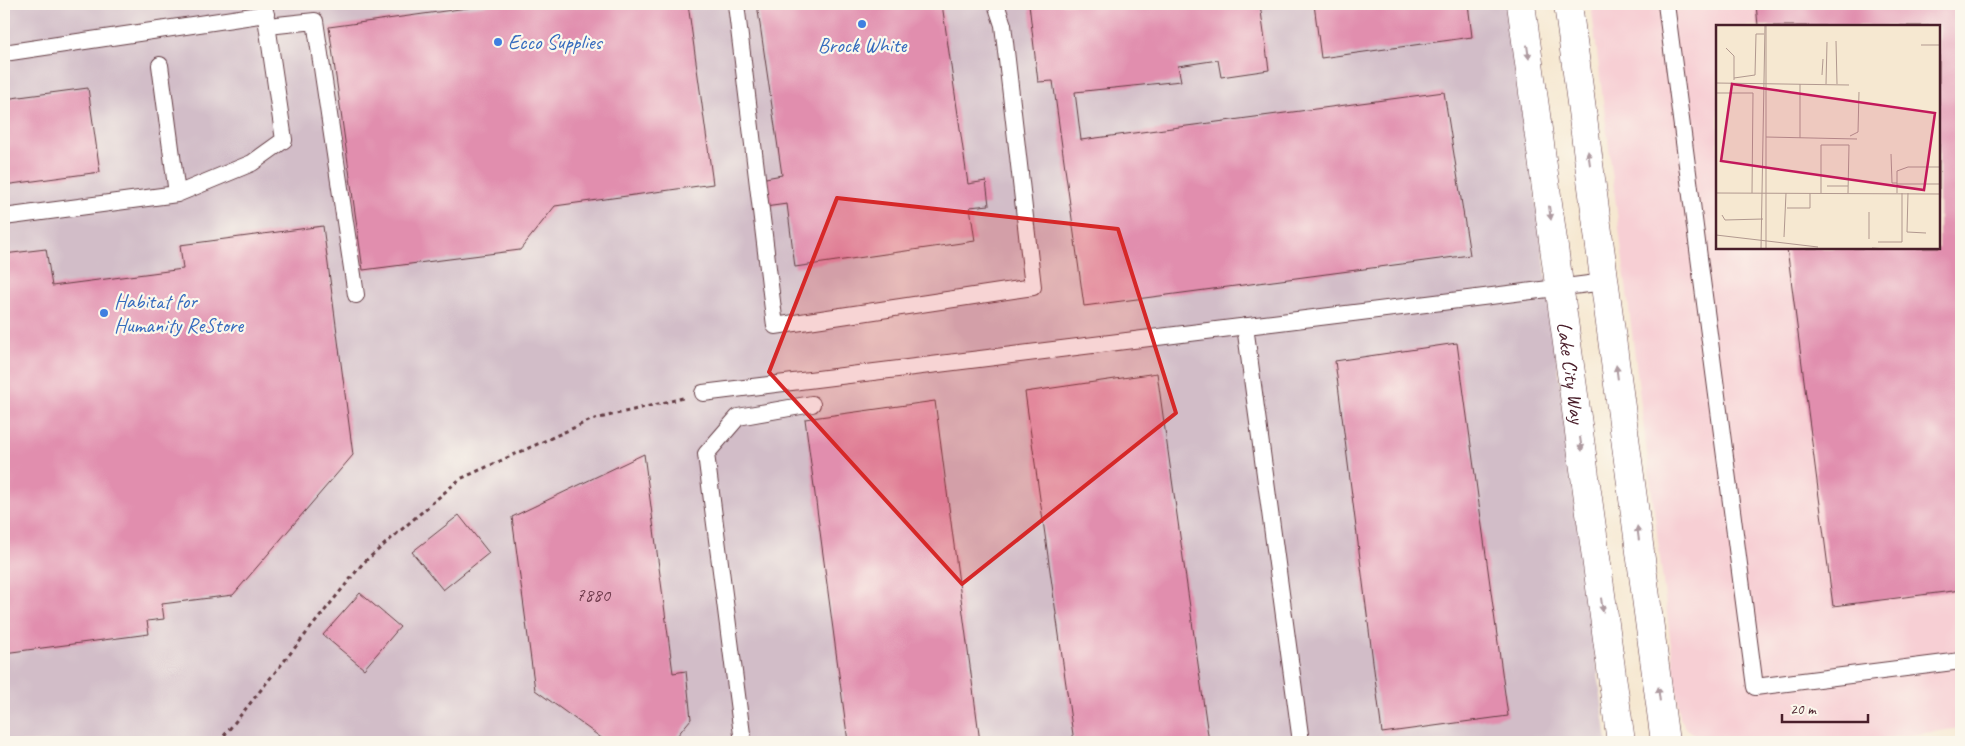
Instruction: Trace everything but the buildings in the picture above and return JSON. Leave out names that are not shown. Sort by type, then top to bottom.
[{"type":"street","name":"Lake City Way","points":[[1522,4],[1621,742]]},
{"type":"street","points":[[1568,4],[1665,742]]},
{"type":"lane","points":[[736,4],[775,326],[1033,287],[1003,24],[996,4]]},
{"type":"lane","points":[[1666,4],[1755,687],[1961,661]]},
{"type":"lane","points":[[4,217],[177,194],[252,163],[284,140],[266,15]]},
{"type":"lane","points":[[4,53],[266,15],[315,21],[356,295]]},
{"type":"lane","points":[[160,65],[177,194]]},
{"type":"lane","points":[[703,393],[1605,282]]},
{"type":"lane","points":[[1245,326],[1301,742]]},
{"type":"lane","points":[[743,742],[706,454],[738,417],[812,404]]},
{"type":"path","points":[[219,742],[363,563],[460,479],[591,420],[703,393]]},
{"type":"highlighted area","points":[[837,198],[1118,229],[1176,413],[962,584],[769,372]]},
{"type":"shaded area","points":[[4,4],[1511,4],[1607,742],[4,742]]},
{"type":"shaded area","points":[[1591,4],[1961,4],[1961,728],[1860,742],[1702,742],[1687,729],[1680,718]]},
{"type":"place","name":"Brock White","points":[[862,24]]},
{"type":"place","name":"Ecco Supplies","points":[[498,42]]},
{"type":"place","name":"Habitat for Humanity ReStore","points":[[104,313]]}]
